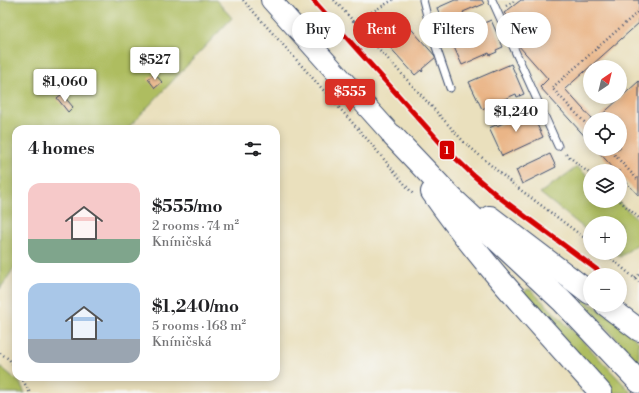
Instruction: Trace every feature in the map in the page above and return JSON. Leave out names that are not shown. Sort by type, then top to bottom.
[{"type":"highway","points":[[393,136],[446,183],[583,288]]},
{"type":"highway","points":[[393,136],[450,196],[562,301],[639,382]]},
{"type":"highway","points":[[393,136],[451,219],[522,305],[601,393]]},
{"type":"highway","points":[[615,312],[639,330]]},
{"type":"main road","points":[[271,0],[393,136]]},
{"type":"lane","points":[[423,0],[431,32],[450,88]]},
{"type":"lane","points":[[492,0],[558,146]]},
{"type":"path","points":[[334,0],[353,21]]},
{"type":"path","points":[[372,12],[393,0]]},
{"type":"path","points":[[583,121],[552,88],[639,11]]},
{"type":"path","points":[[378,48],[464,142],[514,185],[583,237]]},
{"type":"path","points":[[558,146],[583,168]]},
{"type":"path","points":[[616,156],[639,181]]},
{"type":"path","points":[[627,207],[639,218]]},
{"type":"path","points":[[613,260],[639,282]]},
{"type":"path","points":[[635,278],[639,275]]},
{"type":"path","points":[[0,353],[9,359],[12,364]]},
{"type":"path","points":[[23,381],[30,393]]},
{"type":"green space","points":[[0,0],[216,0],[232,18],[131,125],[12,125],[12,271],[0,289]]},
{"type":"green space","points":[[577,167],[583,172],[583,208],[625,208],[639,220],[639,243],[627,252],[627,216],[583,216],[583,227],[540,193]]},
{"type":"green space","points":[[527,289],[531,290],[575,333],[632,393],[611,393],[524,293]]},
{"type":"green space","points":[[591,312],[603,312],[639,342],[639,364]]},
{"type":"green space","points":[[0,366],[12,376],[12,381],[18,381],[20,383],[25,393],[0,393]]},
{"type":"building","points":[[455,0],[482,0],[484,4],[463,12],[439,12],[437,8]]},
{"type":"building","points":[[521,0],[639,0],[639,23],[598,60],[583,60],[583,73],[565,89],[586,112],[583,112],[583,134],[540,87],[548,79],[521,48],[551,48],[551,12],[505,12]]},
{"type":"building","points":[[491,20],[496,31],[496,48],[501,48],[496,50],[497,52],[490,55],[489,53],[462,65],[454,48],[488,48],[488,21]]},
{"type":"building","points":[[411,29],[419,38],[419,48],[428,48],[436,57],[422,69],[422,72],[421,70],[415,75],[391,48],[411,48]]},
{"type":"building","points":[[511,64],[524,94],[517,97],[516,94],[502,100],[503,103],[490,109],[489,106],[482,109],[469,82]]},
{"type":"building","points":[[155,74],[162,82],[155,88],[148,79]]},
{"type":"building","points":[[639,81],[639,196],[627,183],[627,164],[610,164],[602,156],[627,156],[627,112],[605,112],[614,104],[627,104],[627,92]]},
{"type":"building","points":[[62,94],[73,107],[68,112],[57,98]]},
{"type":"building","points":[[530,110],[543,137],[502,156],[489,128],[496,125],[497,126],[503,123],[503,121]]},
{"type":"building","points":[[550,154],[556,167],[522,184],[516,170]]},
{"type":"transit line","name":"1","points":[[313,0],[446,149],[473,175],[499,197],[595,268]]}]
